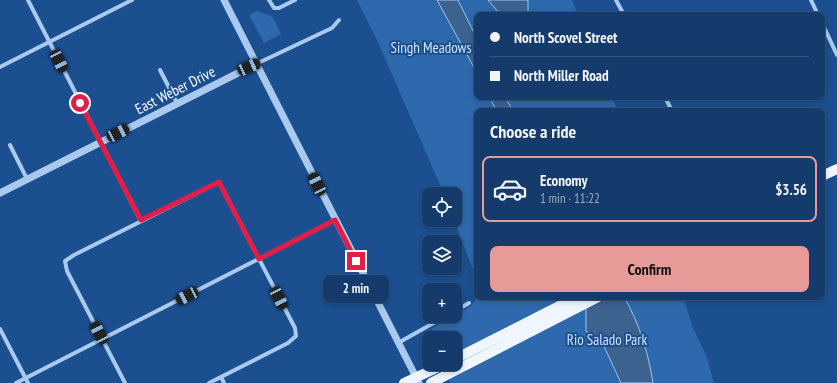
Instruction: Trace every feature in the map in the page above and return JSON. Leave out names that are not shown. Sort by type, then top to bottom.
[{"type":"main road","points":[[825,175],[837,169]]},
{"type":"main road","points":[[462,356],[576,301]]},
{"type":"main road","points":[[431,383],[576,301]]},
{"type":"main road","points":[[404,383],[417,380],[433,371]]},
{"type":"street","points":[[28,0],[141,220]]},
{"type":"street","points":[[0,68],[132,0]]},
{"type":"street","points":[[224,0],[417,380]]},
{"type":"street","points":[[269,0],[274,8],[279,8],[295,0]]},
{"type":"street","points":[[616,0],[622,12]]},
{"type":"street","points":[[811,0],[817,12]]},
{"type":"street","name":"East Weber Drive","points":[[0,193],[177,103],[332,28],[339,20]]},
{"type":"street","points":[[825,29],[837,55]]},
{"type":"street","points":[[160,70],[177,103]]},
{"type":"street","points":[[10,145],[27,179]]},
{"type":"street","points":[[125,383],[67,271],[65,261],[141,220],[219,182],[295,328],[296,336],[288,343],[209,383]]},
{"type":"street","points":[[16,383],[335,220]]},
{"type":"street","points":[[462,307],[469,303]]},
{"type":"street","points":[[398,343],[434,323]]},
{"type":"street","points":[[0,329],[28,383]]},
{"type":"street","points":[[221,377],[224,383]]},
{"type":"green space","name":"Singh Meadows","points":[[357,0],[572,0],[577,12],[474,12],[474,100],[613,100],[617,108],[474,108],[474,272],[462,241],[462,235],[460,235],[457,227],[462,227],[462,187],[441,187],[377,40]]},
{"type":"green space","points":[[257,11],[273,17],[281,34],[264,43],[249,15]]},
{"type":"green space","name":"Rio Salado Park","points":[[476,300],[684,300],[693,328],[706,355],[714,383],[450,383],[446,371],[462,371],[462,331],[432,331],[431,329],[441,323],[462,323],[462,311],[471,306]]},
{"type":"shaded area","points":[[437,0],[458,0],[474,33],[474,68]]},
{"type":"shaded area","points":[[488,0],[528,0],[528,12],[498,12]]},
{"type":"shaded area","points":[[491,100],[507,100],[511,108],[495,108]]},
{"type":"shaded area","points":[[582,300],[626,300],[643,339],[653,383],[621,383],[602,342],[586,331],[586,309]]},
{"type":"route","points":[[80,103],[141,220],[210,185],[219,182],[259,259],[335,220],[356,261]]}]
